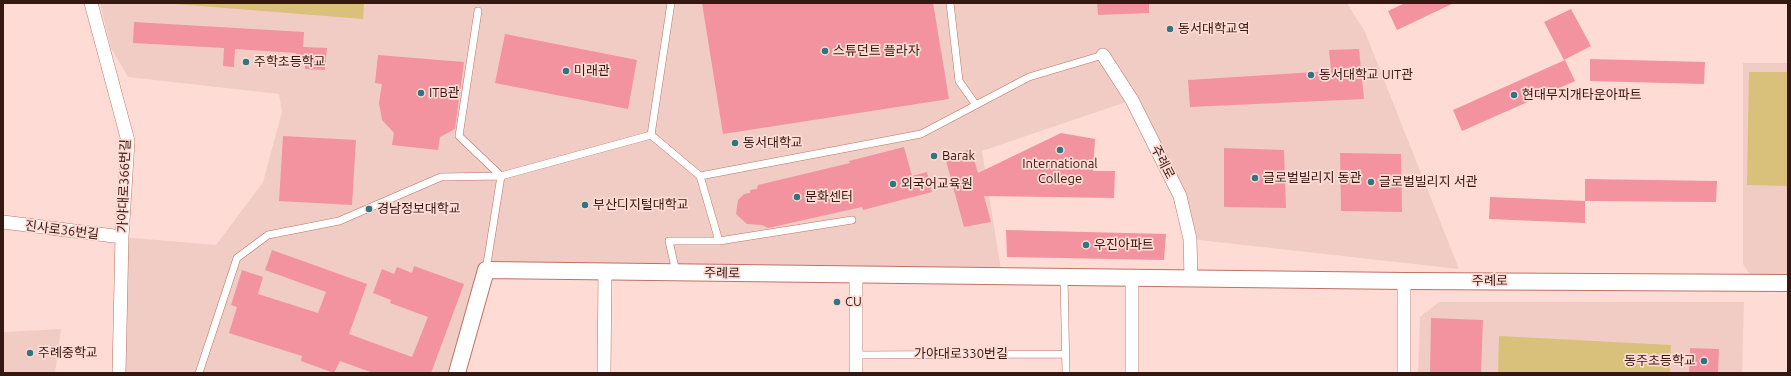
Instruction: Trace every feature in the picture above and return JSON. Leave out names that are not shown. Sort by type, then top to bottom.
[{"type":"street","name":"가야대로366번길","points":[[91,3],[128,141],[122,237],[119,373]]},
{"type":"street","name":"주례로","points":[[1103,55],[1132,100],[1180,196],[1190,240],[1191,279]]},
{"type":"street","name":"진사로36번길","points":[[3,222],[122,237]]},
{"type":"street","name":"주례로","points":[[486,270],[1191,279],[1788,283]]},
{"type":"street","points":[[457,373],[486,270]]},
{"type":"street","points":[[604,373],[605,271]]},
{"type":"street","points":[[856,274],[856,373]]},
{"type":"street","points":[[1132,278],[1132,373]]},
{"type":"street","points":[[1404,281],[1404,373]]},
{"type":"lane","points":[[651,135],[671,3]]},
{"type":"lane","points":[[950,3],[959,81],[976,105]]},
{"type":"lane","points":[[478,11],[459,136],[501,176]]},
{"type":"lane","points":[[700,176],[922,134],[1029,77],[1103,55]]},
{"type":"lane","points":[[199,373],[237,258],[268,235],[339,221],[441,177],[501,176],[651,135]]},
{"type":"lane","points":[[651,135],[700,176],[719,241]]},
{"type":"lane","points":[[486,270],[501,176]]},
{"type":"lane","points":[[676,272],[669,242],[719,241],[852,220]]},
{"type":"lane","points":[[1064,277],[1066,373]]},
{"type":"lane","name":"가야대로330번길","points":[[856,355],[1066,354]]},
{"type":"shaded area","name":"동서대학교","points":[[100,3],[1347,3],[1365,32],[1459,269],[1190,239],[1132,100],[982,151],[1002,276],[487,270],[457,373],[119,373],[122,237],[216,245],[263,182],[282,112],[279,94],[128,77],[111,48]]},
{"type":"shaded area","points":[[163,3],[364,3],[363,19]]},
{"type":"shaded area","points":[[1743,63],[1788,63],[1788,279],[1752,278],[1743,264]]},
{"type":"shaded area","points":[[1749,72],[1788,72],[1788,186],[1747,185]]},
{"type":"shaded area","points":[[1439,302],[1744,302],[1742,373],[1418,373],[1420,317]]},
{"type":"shaded area","name":"주례중학교","points":[[61,329],[55,373],[3,373],[3,332]]},
{"type":"shaded area","points":[[1499,336],[1671,345],[1670,373],[1498,373]]},
{"type":"building","name":"스튜던트 플라자","points":[[702,3],[933,3],[949,99],[723,134]]},
{"type":"building","points":[[1097,3],[1149,3],[1149,13],[1098,15]]},
{"type":"building","points":[[1405,3],[1454,3],[1397,30],[1388,11]]},
{"type":"building","name":"현대무지개타운아파트","points":[[1571,9],[1591,46],[1564,60],[1544,22]]},
{"type":"building","points":[[134,22],[304,32],[303,47],[327,48],[325,70],[305,69],[305,62],[296,61],[296,53],[235,49],[234,67],[223,66],[224,48],[133,43]]},
{"type":"building","name":"미래관","points":[[505,34],[637,60],[628,109],[495,83]]},
{"type":"building","name":"동서대학교 UIT관","points":[[1359,49],[1364,99],[1190,107],[1188,80],[1331,71],[1329,50]]},
{"type":"building","name":"ITB관","points":[[378,55],[464,62],[455,129],[440,137],[438,150],[392,145],[394,133],[382,120],[379,103],[382,84],[375,83]]},
{"type":"building","name":"현대무지개타운아파트","points":[[1590,59],[1705,62],[1704,84],[1590,81]]},
{"type":"building","name":"현대무지개타운아파트","points":[[1565,60],[1575,81],[1462,131],[1453,110]]},
{"type":"building","points":[[1061,133],[1095,139],[1093,171],[1115,171],[1114,198],[984,196],[991,222],[964,227],[945,157],[971,149],[978,173]]},
{"type":"building","points":[[283,136],[356,140],[352,205],[279,201]]},
{"type":"building","points":[[904,147],[912,176],[927,172],[932,192],[863,210],[862,207],[768,228],[762,225],[747,224],[736,214],[738,200],[744,194],[750,193],[750,190],[757,189],[758,185],[850,163],[849,161]]},
{"type":"building","name":"글로벌빌리지 동관","points":[[1224,148],[1284,150],[1286,208],[1224,207]]},
{"type":"building","name":"글로벌빌리지 서관","points":[[1340,153],[1401,154],[1402,212],[1341,211]]},
{"type":"building","points":[[1585,179],[1717,181],[1716,202],[1585,201]]},
{"type":"building","points":[[1490,197],[1585,201],[1585,223],[1489,219]]},
{"type":"building","name":"우진아파트","points":[[1006,230],[1166,234],[1164,260],[1007,257]]},
{"type":"building","points":[[272,250],[367,284],[349,334],[412,357],[428,317],[390,303],[391,300],[373,293],[382,269],[394,274],[397,267],[412,273],[414,266],[464,284],[431,373],[373,373],[340,361],[334,373],[301,361],[302,356],[229,333],[237,307],[231,305],[242,270],[263,277],[258,294],[318,313],[326,292],[265,270]]},
{"type":"building","points":[[1431,318],[1483,320],[1481,373],[1430,373]]},
{"type":"building","name":"동주초등학교","points":[[1690,348],[1719,349],[1718,373],[1689,373]]},
{"type":"place","name":"동서대학교역","points":[[1170,29]]},
{"type":"place","name":"스튜던트 플라자","points":[[825,51]]},
{"type":"place","name":"주학초등학교","points":[[246,62]]},
{"type":"place","name":"미래관","points":[[566,71]]},
{"type":"place","name":"동서대학교 UIT관","points":[[1311,75]]},
{"type":"place","name":"ITB관","points":[[421,93]]},
{"type":"place","name":"현대무지개타운아파트","points":[[1514,95]]},
{"type":"place","name":"동서대학교","points":[[735,143]]},
{"type":"place","name":"International College","points":[[1060,150]]},
{"type":"place","name":"Barak","points":[[934,156]]},
{"type":"place","name":"글로벌빌리지 동관","points":[[1255,178]]},
{"type":"place","name":"글로벌빌리지 서관","points":[[1371,182]]},
{"type":"place","name":"외국어교육원","points":[[893,184]]},
{"type":"place","name":"문화센터","points":[[797,197]]},
{"type":"place","name":"부산디지털대학교","points":[[585,205]]},
{"type":"place","name":"경남정보대학교","points":[[369,209]]},
{"type":"place","name":"우진아파트","points":[[1086,245]]},
{"type":"place","name":"CU","points":[[837,302]]},
{"type":"place","name":"주례중학교","points":[[30,353]]},
{"type":"place","name":"동주초등학교","points":[[1704,361]]}]
